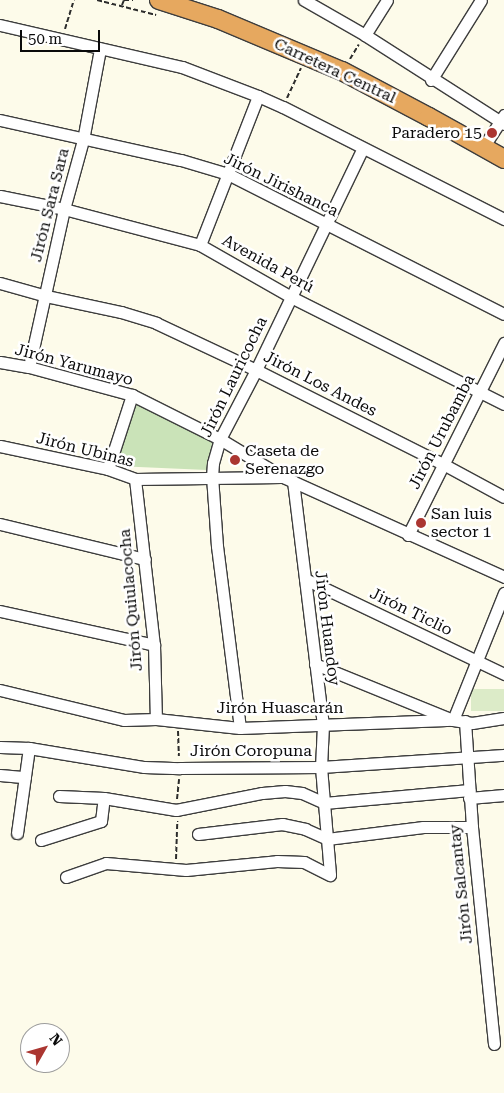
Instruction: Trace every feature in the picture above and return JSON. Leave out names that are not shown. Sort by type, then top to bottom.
[{"type":"highway","name":"Carretera Central","points":[[158,8],[218,19],[342,71],[484,146],[504,159]]},
{"type":"street","points":[[304,0],[365,35],[431,80],[503,120],[484,146]]},
{"type":"street","points":[[365,35],[387,0]]},
{"type":"street","points":[[431,80],[481,0]]},
{"type":"street","points":[[0,25],[182,67],[258,96],[283,106],[504,219]]},
{"type":"street","name":"Jirón Sara Sara","points":[[29,367],[64,209],[83,140],[100,49]]},
{"type":"street","points":[[200,245],[258,96]]},
{"type":"street","name":"Jirón Jirishanca","points":[[0,120],[83,140],[181,160],[228,174],[504,314]]},
{"type":"street","name":"Jirón Lauricocha","points":[[240,728],[218,546],[212,476],[213,463],[220,439],[292,297],[363,148]]},
{"type":"street","name":"Avenida Perú","points":[[0,196],[64,209],[200,245],[292,297],[504,404]]},
{"type":"street","name":"Jirón Los Andes","points":[[0,282],[46,296],[121,312],[156,323],[256,370],[443,464],[504,497]]},
{"type":"street","name":"Jirón Urubamba","points":[[408,535],[504,343]]},
{"type":"street","name":"Jirón Yarumayo","points":[[0,362],[29,367],[132,395],[220,439],[288,479],[504,577]]},
{"type":"street","points":[[108,469],[132,395]]},
{"type":"street","name":"Jirón Ubinas","points":[[0,446],[108,469],[135,479],[212,476],[288,479]]},
{"type":"street","name":"Jirón Quiulacocha","points":[[135,479],[154,645],[156,719]]},
{"type":"street","name":"Jirón Huandoy","points":[[176,869],[277,861],[304,862],[330,875],[321,767],[324,725],[305,578],[288,479]]},
{"type":"street","points":[[0,524],[145,559]]},
{"type":"street","name":"Jirón Ticlio","points":[[305,578],[504,674]]},
{"type":"street","name":"Jirón Salcantay","points":[[494,1044],[469,794],[468,758],[459,721],[476,661],[504,593]]},
{"type":"street","points":[[0,611],[154,645]]},
{"type":"street","points":[[315,664],[459,721]]},
{"type":"street","name":"Jirón Huascarán","points":[[0,690],[124,720],[156,719],[240,728],[504,718]]},
{"type":"street","name":"Jirón Coropuna","points":[[0,747],[29,748],[144,767],[180,768],[321,767],[504,756]]},
{"type":"street","points":[[17,833],[29,748]]},
{"type":"street","points":[[0,774],[25,777]]},
{"type":"street","points":[[59,796],[104,798],[176,810],[262,793],[285,791],[302,793],[324,804],[469,794],[504,795]]},
{"type":"street","points":[[41,840],[101,821],[104,798]]},
{"type":"street","points":[[198,834],[282,824],[305,830],[326,839],[423,827],[472,827]]},
{"type":"street","points":[[66,877],[106,863],[176,869]]},
{"type":"path","points":[[62,40],[74,0]]},
{"type":"path","points":[[98,0],[122,6],[158,8]]},
{"type":"path","points":[[122,6],[124,0],[133,0]]},
{"type":"path","points":[[342,71],[365,35]]},
{"type":"path","points":[[283,106],[301,67]]},
{"type":"path","points":[[176,869],[178,832],[176,810],[180,768],[178,721]]},
{"type":"green space","points":[[134,403],[213,441],[207,470],[116,466]]},
{"type":"green space","points":[[471,689],[504,689],[504,711],[471,711]]},
{"type":"place","name":"Paradero 15","points":[[492,133]]},
{"type":"place","name":"Caseta de Serenazgo","points":[[235,460]]},
{"type":"place","name":"San luis sector 1","points":[[421,523]]}]
